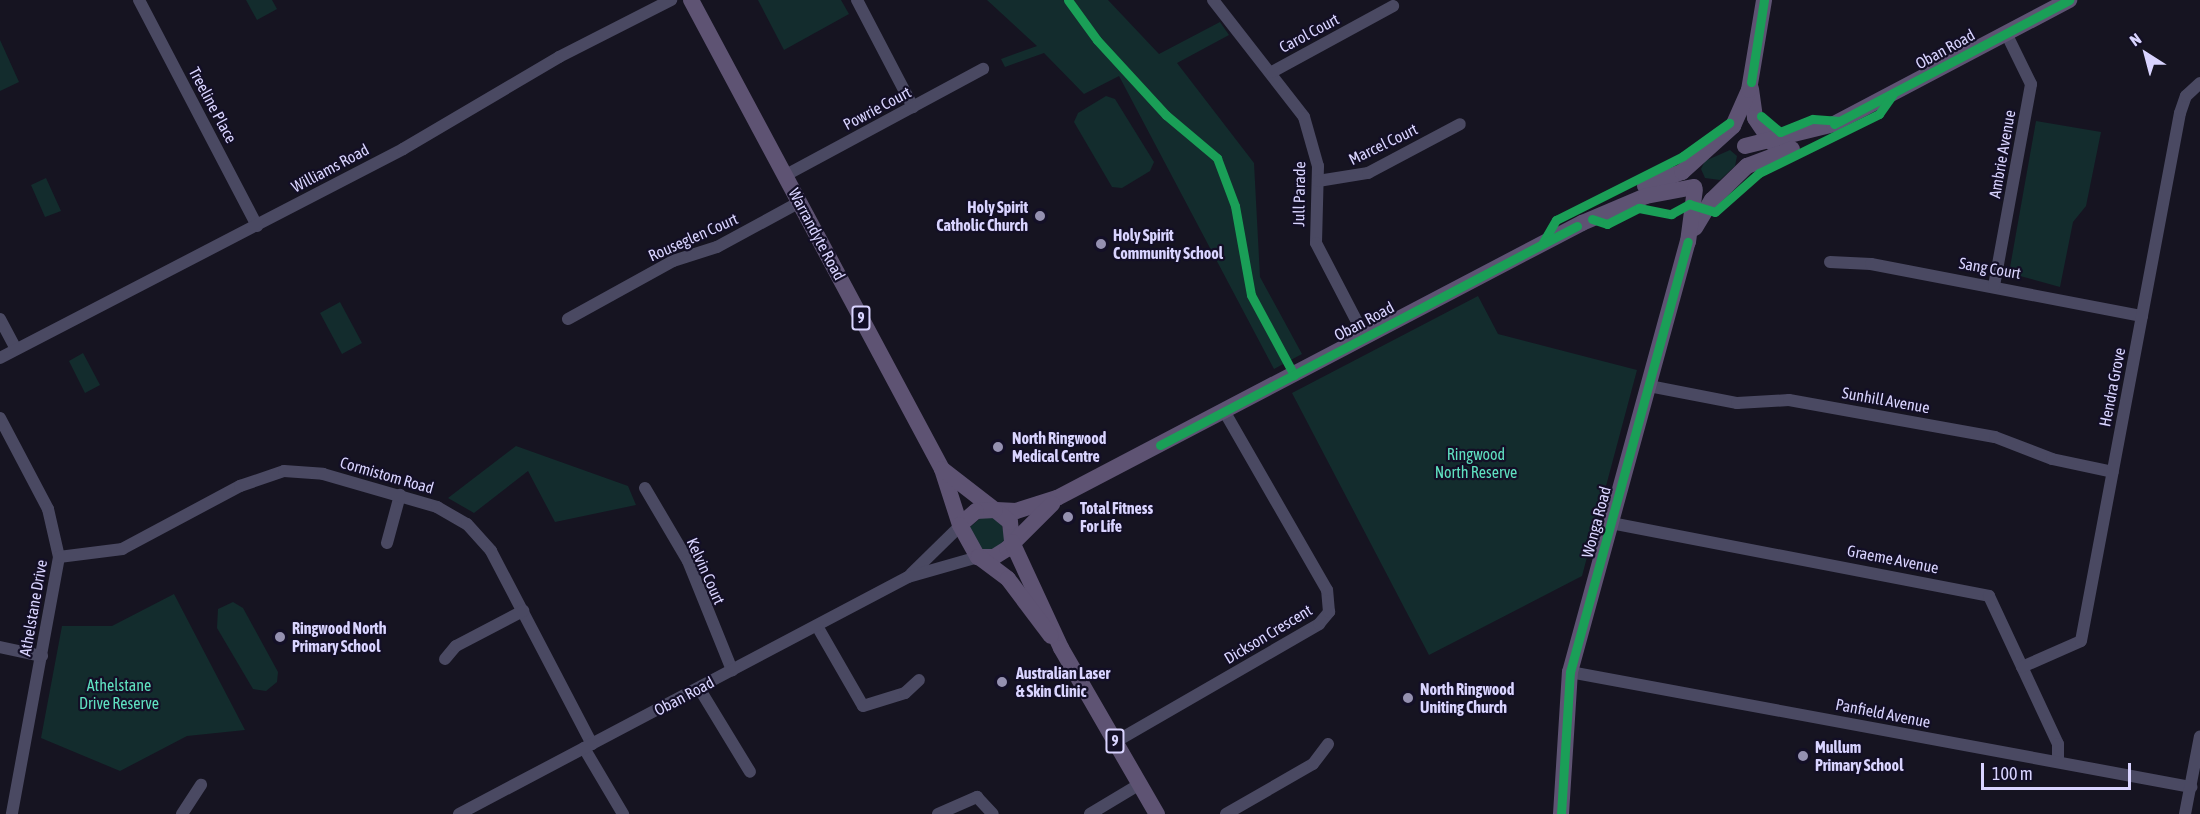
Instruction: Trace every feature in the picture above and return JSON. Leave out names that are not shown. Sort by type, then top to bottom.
[{"type":"main road","name":"Warrandyte Road","points":[[691,0],[942,469],[960,525]]},
{"type":"main road","points":[[1688,239],[1709,204],[1746,167],[1745,145],[1750,86],[1764,0]]},
{"type":"main road","name":"Oban Road","points":[[1582,223],[1672,190],[1715,189],[1746,167],[1809,142],[1834,124],[2069,0]]},
{"type":"main road","points":[[1750,86],[1754,115],[1772,143]]},
{"type":"main road","points":[[1695,160],[1733,126],[1750,86]]},
{"type":"main road","name":"Oban Road","points":[[995,510],[1016,511],[1057,498],[1582,223],[1627,193],[1676,176],[1695,160],[1723,144],[1772,143],[1834,124]]},
{"type":"main road","name":"Wonga Road","points":[[1561,814],[1570,672],[1688,239],[1695,160]]},
{"type":"main road","points":[[1672,190],[1683,207],[1688,239]]},
{"type":"main road","name":"Warrandyte Road","points":[[942,469],[995,510]]},
{"type":"main road","name":"Oban Road","points":[[1012,541],[1057,498]]},
{"type":"main road","points":[[960,525],[976,511],[995,510]]},
{"type":"main road","name":"9","points":[[995,510],[1010,522],[1012,541],[1061,648],[1157,814]]},
{"type":"main road","name":"9","points":[[960,525],[979,557],[1008,579],[1061,648]]},
{"type":"main road","points":[[979,557],[994,557],[1012,541]]},
{"type":"street","name":"Treeline Place","points":[[139,0],[257,226]]},
{"type":"street","name":"Williams Road","points":[[0,358],[257,226],[671,0]]},
{"type":"street","points":[[857,0],[913,107]]},
{"type":"street","name":"Jull Parade","points":[[1214,0],[1272,72],[1304,117],[1318,181],[1316,243],[1365,337]]},
{"type":"street","name":"Carol Court","points":[[1272,72],[1393,6]]},
{"type":"street","name":"Ambrie Avenue","points":[[1994,286],[2031,84],[2006,33]]},
{"type":"street","name":"Powrie Court","points":[[786,175],[983,69]]},
{"type":"street","name":"Hendra Grove","points":[[2022,667],[2081,640],[2180,113],[2186,96],[2200,82]]},
{"type":"street","name":"Marcel Court","points":[[1318,181],[1368,172],[1460,124]]},
{"type":"street","name":"Rouseglen Court","points":[[568,319],[674,261],[717,247],[800,202]]},
{"type":"street","name":"Sang Court","points":[[1830,262],[1994,286],[2142,316]]},
{"type":"street","points":[[0,319],[16,349]]},
{"type":"street","name":"Sunhill Avenue","points":[[1649,386],[1737,403],[1789,400],[1949,429],[2113,472]]},
{"type":"street","name":"Dickson Crescent","points":[[1115,742],[1319,624],[1329,612],[1327,590],[1224,411]]},
{"type":"street","name":"Athelstane Drive","points":[[0,418],[48,509],[59,556],[12,814]]},
{"type":"street","name":"Cormistom Road","points":[[59,556],[122,549],[240,486],[284,471],[323,474],[400,495],[468,524],[491,551],[623,814]]},
{"type":"street","name":"Kelvin Court","points":[[645,488],[688,561],[732,670]]},
{"type":"street","points":[[387,543],[400,495]]},
{"type":"street","name":"Graeme Avenue","points":[[1611,524],[1983,593],[1989,596],[2058,744],[2058,762]]},
{"type":"street","name":"Oban Road","points":[[908,577],[960,525]]},
{"type":"street","name":"Oban Road","points":[[459,814],[908,577],[979,557]]},
{"type":"street","points":[[445,659],[456,646],[523,611]]},
{"type":"street","points":[[817,626],[863,706],[906,693],[919,680]]},
{"type":"street","points":[[0,647],[42,656]]},
{"type":"street","name":"Panfield Avenue","points":[[1570,672],[2190,787]]},
{"type":"street","points":[[699,688],[750,772]]},
{"type":"street","points":[[2186,814],[2190,787],[2197,767],[2200,736]]},
{"type":"street","points":[[1226,814],[1313,765],[1328,744]]},
{"type":"street","points":[[1090,814],[1140,784]]},
{"type":"street","points":[[183,814],[201,785]]},
{"type":"street","points":[[0,794],[14,797]]},
{"type":"street","points":[[938,814],[977,797],[993,814]]},
{"type":"green space","points":[[246,0],[272,0],[277,9],[257,20]]},
{"type":"green space","points":[[758,0],[841,0],[849,14],[784,50]]},
{"type":"green space","points":[[987,0],[1108,0],[1159,54],[1220,22],[1229,35],[1177,63],[1254,163],[1260,277],[1302,354],[1274,369],[1119,76],[1084,94],[1044,53],[1005,67],[1001,59],[1037,46]]},
{"type":"green space","points":[[0,40],[19,82],[0,91]]},
{"type":"green space","points":[[1106,96],[1115,99],[1154,162],[1150,171],[1122,188],[1112,187],[1074,122],[1078,113]]},
{"type":"green space","points":[[2036,121],[2101,132],[2086,206],[2073,222],[2060,287],[2009,273]]},
{"type":"green space","points":[[1730,150],[1737,156],[1735,166],[1720,180],[1705,178],[1701,169],[1705,161]]},
{"type":"green space","points":[[46,178],[61,211],[45,217],[31,185]]},
{"type":"green space","name":"Ringwood North Reserve","points":[[1478,296],[1498,334],[1637,370],[1582,576],[1429,655],[1292,393]]},
{"type":"green space","points":[[340,302],[362,343],[342,354],[320,313]]},
{"type":"green space","points":[[83,353],[100,385],[85,393],[69,361]]},
{"type":"green space","points":[[516,446],[628,486],[636,505],[555,522],[528,471],[474,513],[448,498]]},
{"type":"green space","points":[[984,515],[1001,521],[1005,539],[998,548],[982,551],[969,528]]},
{"type":"green space","name":"Athelstane Drive Reserve","points":[[174,594],[245,730],[187,736],[120,771],[41,738],[62,626],[112,626]]},
{"type":"green space","points":[[233,602],[243,608],[278,672],[277,682],[266,691],[253,689],[217,628],[218,609]]},
{"type":"cycle path","points":[[1068,0],[1097,40],[1166,115],[1217,158],[1235,206],[1251,295],[1294,375]]},
{"type":"cycle path","points":[[1751,82],[1764,0]]},
{"type":"cycle path","points":[[1834,124],[2069,0]]},
{"type":"cycle path","points":[[1592,219],[1607,224],[1639,208],[1671,214],[1689,204],[1715,212],[1759,173],[1879,114],[1893,94]]},
{"type":"cycle path","points":[[1761,116],[1780,132],[1813,119],[1840,121]]},
{"type":"cycle path","points":[[1542,244],[1556,220],[1683,156],[1729,123]]},
{"type":"cycle path","points":[[1160,445],[1577,226]]},
{"type":"cycle path","points":[[1561,814],[1570,672],[1688,242]]},
{"type":"place","name":"Holy Spirit Catholic Church","points":[[1040,216]]},
{"type":"place","name":"Holy Spirit Community School","points":[[1101,244]]},
{"type":"place","name":"North Ringwood Medical Centre","points":[[998,447]]},
{"type":"place","name":"Total Fitness For Life","points":[[1068,517]]},
{"type":"place","name":"Ringwood North Primary School","points":[[280,637]]},
{"type":"place","name":"Australian Laser & Skin Clinic","points":[[1002,682]]},
{"type":"place","name":"North Ringwood Uniting Church","points":[[1408,698]]},
{"type":"place","name":"Mullum Primary School","points":[[1803,756]]}]
